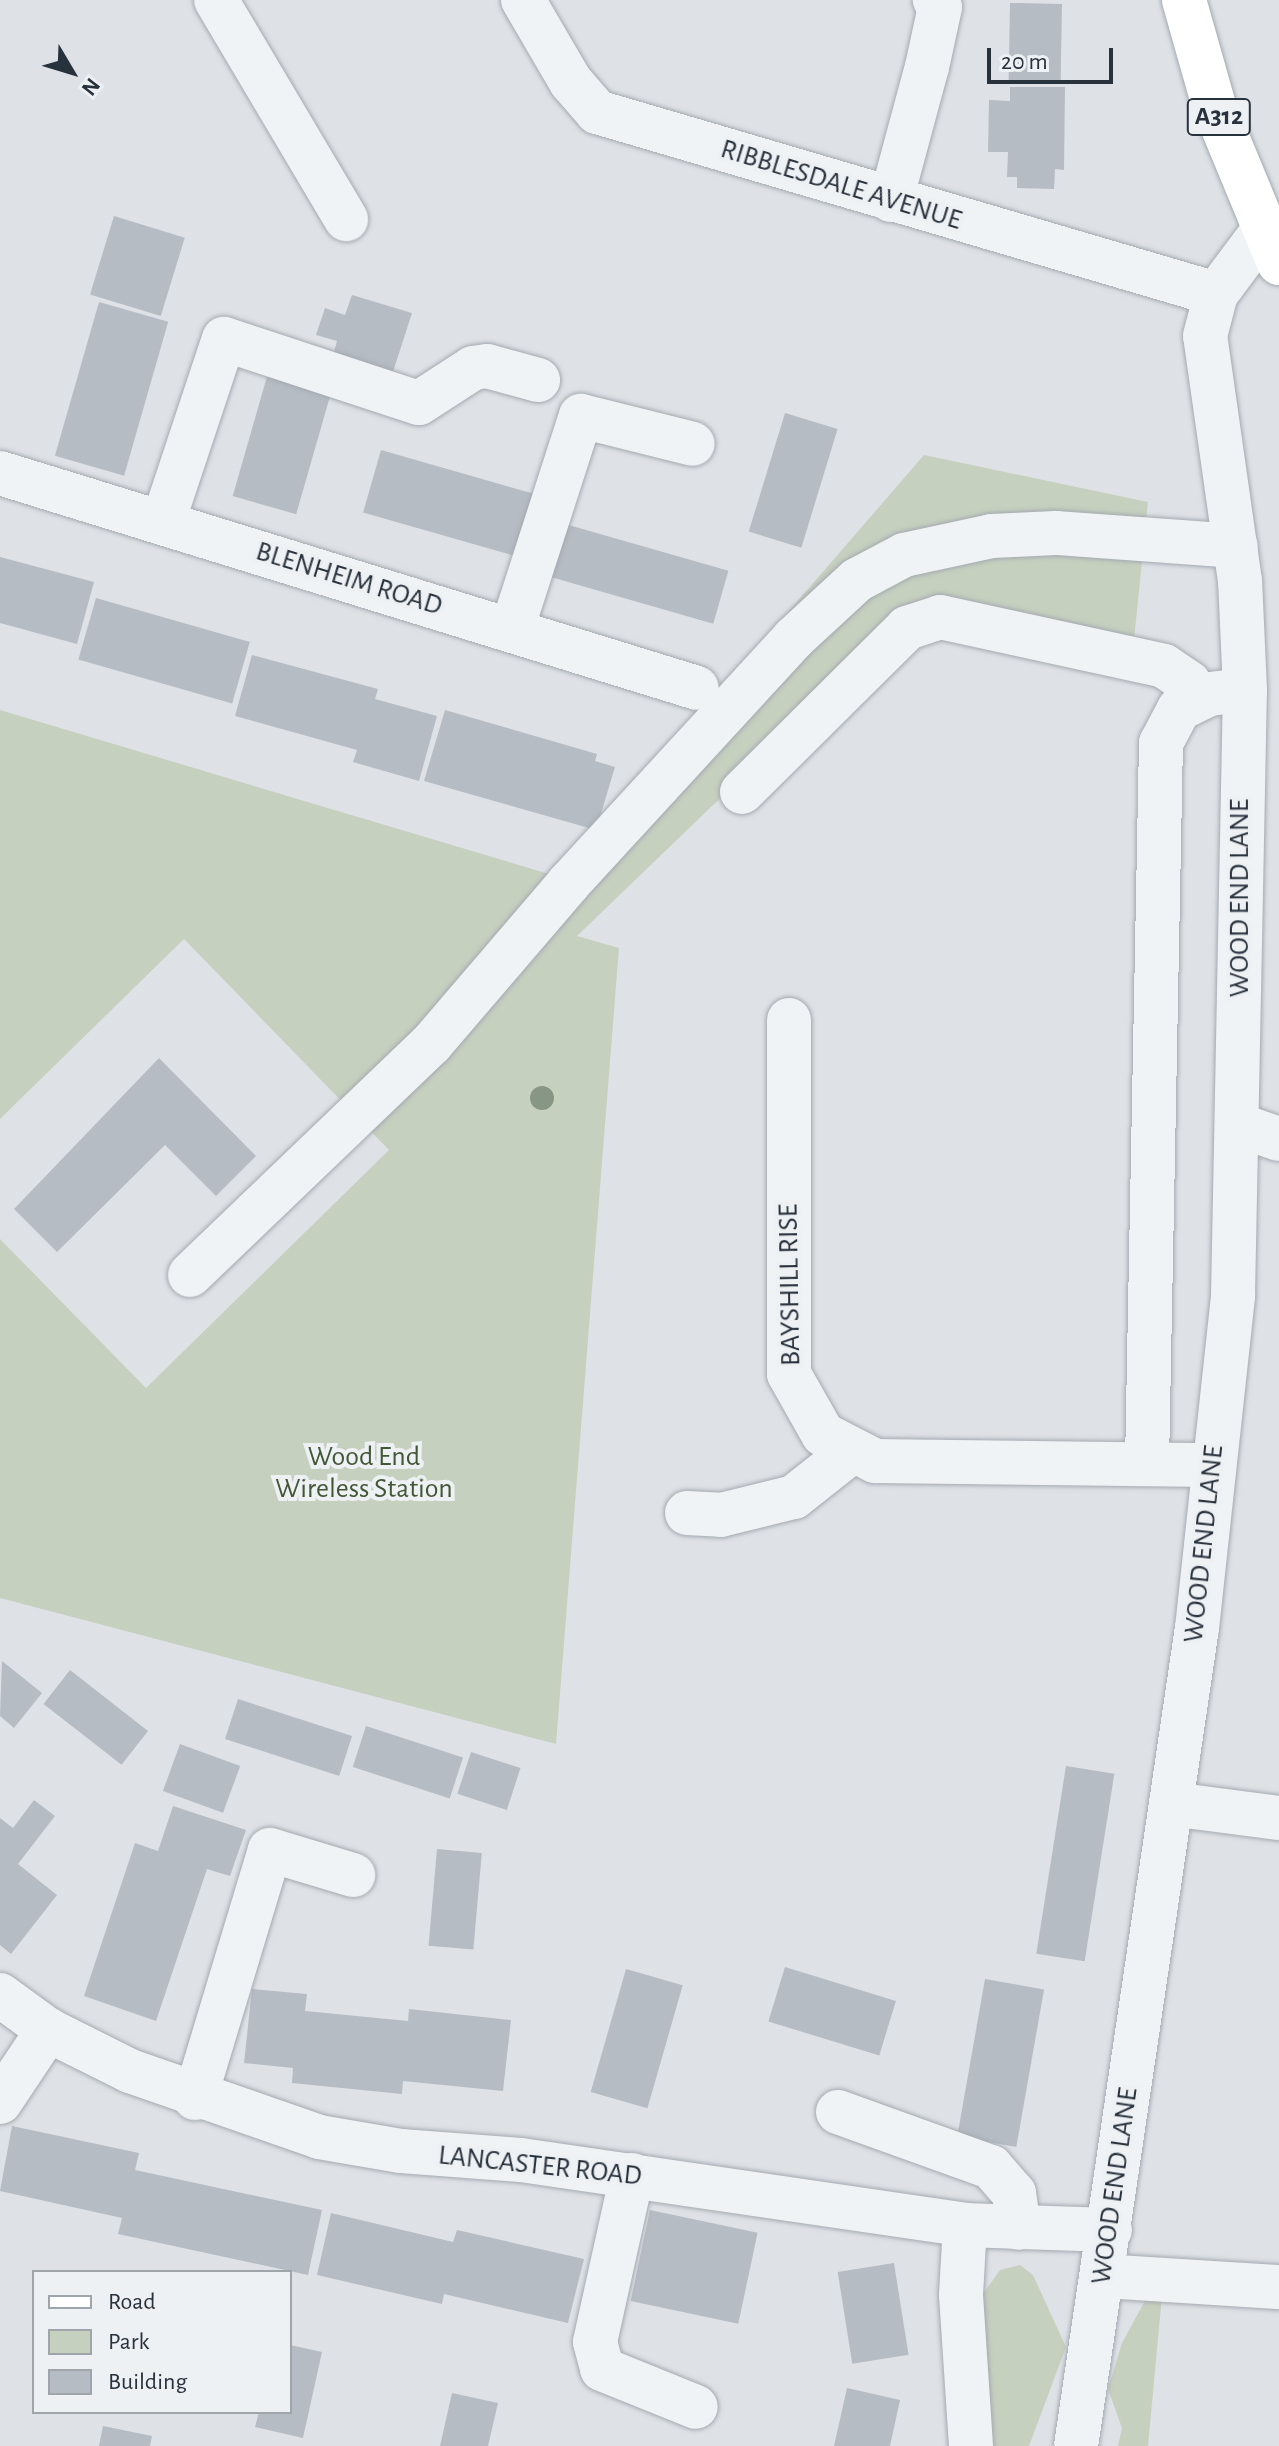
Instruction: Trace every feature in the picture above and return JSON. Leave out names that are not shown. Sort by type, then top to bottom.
[{"type":"main road","name":"A312","points":[[1184,0],[1214,106],[1271,247]]},
{"type":"street","points":[[216,0],[346,219]]},
{"type":"street","name":"RIBBLESDALE AVENUE","points":[[523,0],[571,82],[597,112],[1216,294]]},
{"type":"street","points":[[891,200],[927,67],[940,7],[935,0]]},
{"type":"street","name":"WOOD END LANE","points":[[1076,2446],[1081,2391],[1110,2230],[1197,1628],[1211,1465],[1259,1132],[1245,690],[1236,546],[1206,363],[1207,319],[1216,294],[1271,247]]},
{"type":"street","points":[[163,522],[224,339],[419,403],[473,368],[487,366],[538,380]]},
{"type":"street","points":[[512,629],[581,416],[693,444]]},
{"type":"street","name":"BLENHEIM ROAD","points":[[0,473],[697,688]]},
{"type":"street","points":[[190,1275],[431,1044],[568,884],[793,639],[857,580],[904,555],[992,536],[1071,533],[1236,546]]},
{"type":"street","points":[[742,792],[907,628],[940,617],[1164,666],[1189,683],[1196,699]]},
{"type":"street","points":[[1147,1464],[1161,743],[1170,719],[1196,699],[1245,690]]},
{"type":"street","name":"BAYSHILL RISE","points":[[789,1020],[789,1374],[823,1434],[851,1452],[875,1461],[1211,1465]]},
{"type":"street","points":[[687,1513],[721,1515],[794,1497],[851,1452]]},
{"type":"street","points":[[1171,1804],[1279,1818]]},
{"type":"street","points":[[195,2098],[270,1850],[353,1875]]},
{"type":"street","name":"LANCASTER ROAD","points":[[0,1995],[48,2030],[195,2098],[319,2137],[401,2151],[632,2175],[965,2225],[1110,2230]]},
{"type":"street","points":[[0,2102],[48,2030]]},
{"type":"street","points":[[838,2112],[991,2167],[1014,2193],[1019,2228]]},
{"type":"street","points":[[632,2175],[595,2342],[602,2369],[696,2407]]},
{"type":"street","points":[[965,2225],[961,2295],[971,2446]]},
{"type":"street","points":[[1103,2276],[1279,2287]]},
{"type":"street","name":"WOOD END LANE","points":[[1057,2446],[1081,2391]]},
{"type":"green space","name":"Wood End Wireless Station","points":[[924,455],[1148,502],[1134,640],[920,606],[577,936],[619,948],[556,1744],[0,1598],[0,1239],[146,1388],[389,1150],[184,939],[0,1119],[0,710],[559,877]]},
{"type":"green space","points":[[1020,2265],[1033,2275],[1066,2347],[1029,2446],[991,2446],[983,2294],[1000,2270]]},
{"type":"green space","points":[[1162,2296],[1148,2446],[1118,2446],[1122,2428],[1108,2389],[1122,2343],[1147,2297]]},
{"type":"building","points":[[1010,3],[1062,4],[1061,81],[1009,80]]},
{"type":"building","points":[[1010,87],[1065,87],[1064,170],[1055,169],[1054,189],[1017,188],[1017,177],[1007,177],[1008,152],[988,152],[989,100],[1010,101]]},
{"type":"building","points":[[114,216],[185,238],[161,316],[90,294]]},
{"type":"building","points":[[352,295],[412,313],[392,375],[333,356],[337,341],[316,335],[325,308],[345,315]]},
{"type":"building","points":[[99,302],[168,322],[124,476],[55,456]]},
{"type":"building","points":[[268,373],[331,391],[296,514],[233,496]]},
{"type":"building","points":[[785,413],[838,429],[801,548],[749,532]]},
{"type":"building","points":[[381,450],[534,494],[516,556],[363,512]]},
{"type":"building","points":[[565,524],[728,571],[713,624],[550,577]]},
{"type":"building","points":[[0,557],[94,582],[77,644],[0,623]]},
{"type":"building","points":[[96,598],[250,642],[232,704],[78,660]]},
{"type":"building","points":[[252,655],[378,689],[375,699],[437,716],[419,781],[353,762],[357,750],[235,716]]},
{"type":"building","points":[[445,710],[597,754],[595,761],[615,767],[596,830],[424,781]]},
{"type":"building","points":[[159,1058],[256,1156],[216,1196],[165,1145],[57,1252],[14,1209]]},
{"type":"building","points":[[2,1661],[42,1693],[14,1728],[0,1716]]},
{"type":"building","points":[[70,1670],[148,1731],[122,1765],[44,1704]]},
{"type":"building","points":[[238,1699],[352,1736],[339,1776],[225,1739]]},
{"type":"building","points":[[366,1726],[463,1758],[450,1798],[353,1767]]},
{"type":"building","points":[[180,1744],[240,1766],[223,1813],[163,1791]]},
{"type":"building","points":[[471,1752],[520,1768],[507,1810],[457,1794]]},
{"type":"building","points":[[1066,1766],[1114,1774],[1085,1961],[1036,1954]]},
{"type":"building","points":[[34,1800],[55,1816],[18,1864],[57,1895],[11,1954],[0,1945],[0,1818],[13,1828]]},
{"type":"building","points":[[173,1806],[246,1830],[230,1876],[207,1869],[156,2021],[84,1996],[135,1843],[158,1851]]},
{"type":"building","points":[[437,1849],[482,1853],[473,1950],[429,1946]]},
{"type":"building","points":[[785,1967],[896,2001],[879,2055],[768,2022]]},
{"type":"building","points":[[626,1969],[683,1985],[647,2108],[591,2092]]},
{"type":"building","points":[[985,1979],[1044,1989],[1016,2147],[957,2137]]},
{"type":"building","points":[[252,1989],[307,1994],[305,2011],[408,2021],[409,2009],[511,2020],[503,2091],[403,2081],[402,2094],[292,2083],[293,2068],[244,2063]]},
{"type":"building","points":[[12,2126],[139,2153],[135,2170],[322,2210],[308,2275],[118,2234],[122,2218],[0,2191]]},
{"type":"building","points":[[650,2210],[758,2233],[738,2324],[631,2301]]},
{"type":"building","points":[[331,2213],[453,2242],[457,2230],[584,2259],[568,2323],[444,2294],[442,2304],[317,2275]]},
{"type":"building","points":[[894,2263],[909,2355],[852,2364],[838,2272]]},
{"type":"building","points":[[292,2345],[322,2352],[303,2438],[255,2427],[258,2414],[292,2414]]},
{"type":"building","points":[[847,2388],[900,2400],[890,2446],[834,2446]]},
{"type":"building","points":[[452,2393],[498,2403],[488,2446],[440,2446]]},
{"type":"building","points":[[103,2426],[152,2436],[150,2446],[99,2446]]}]
